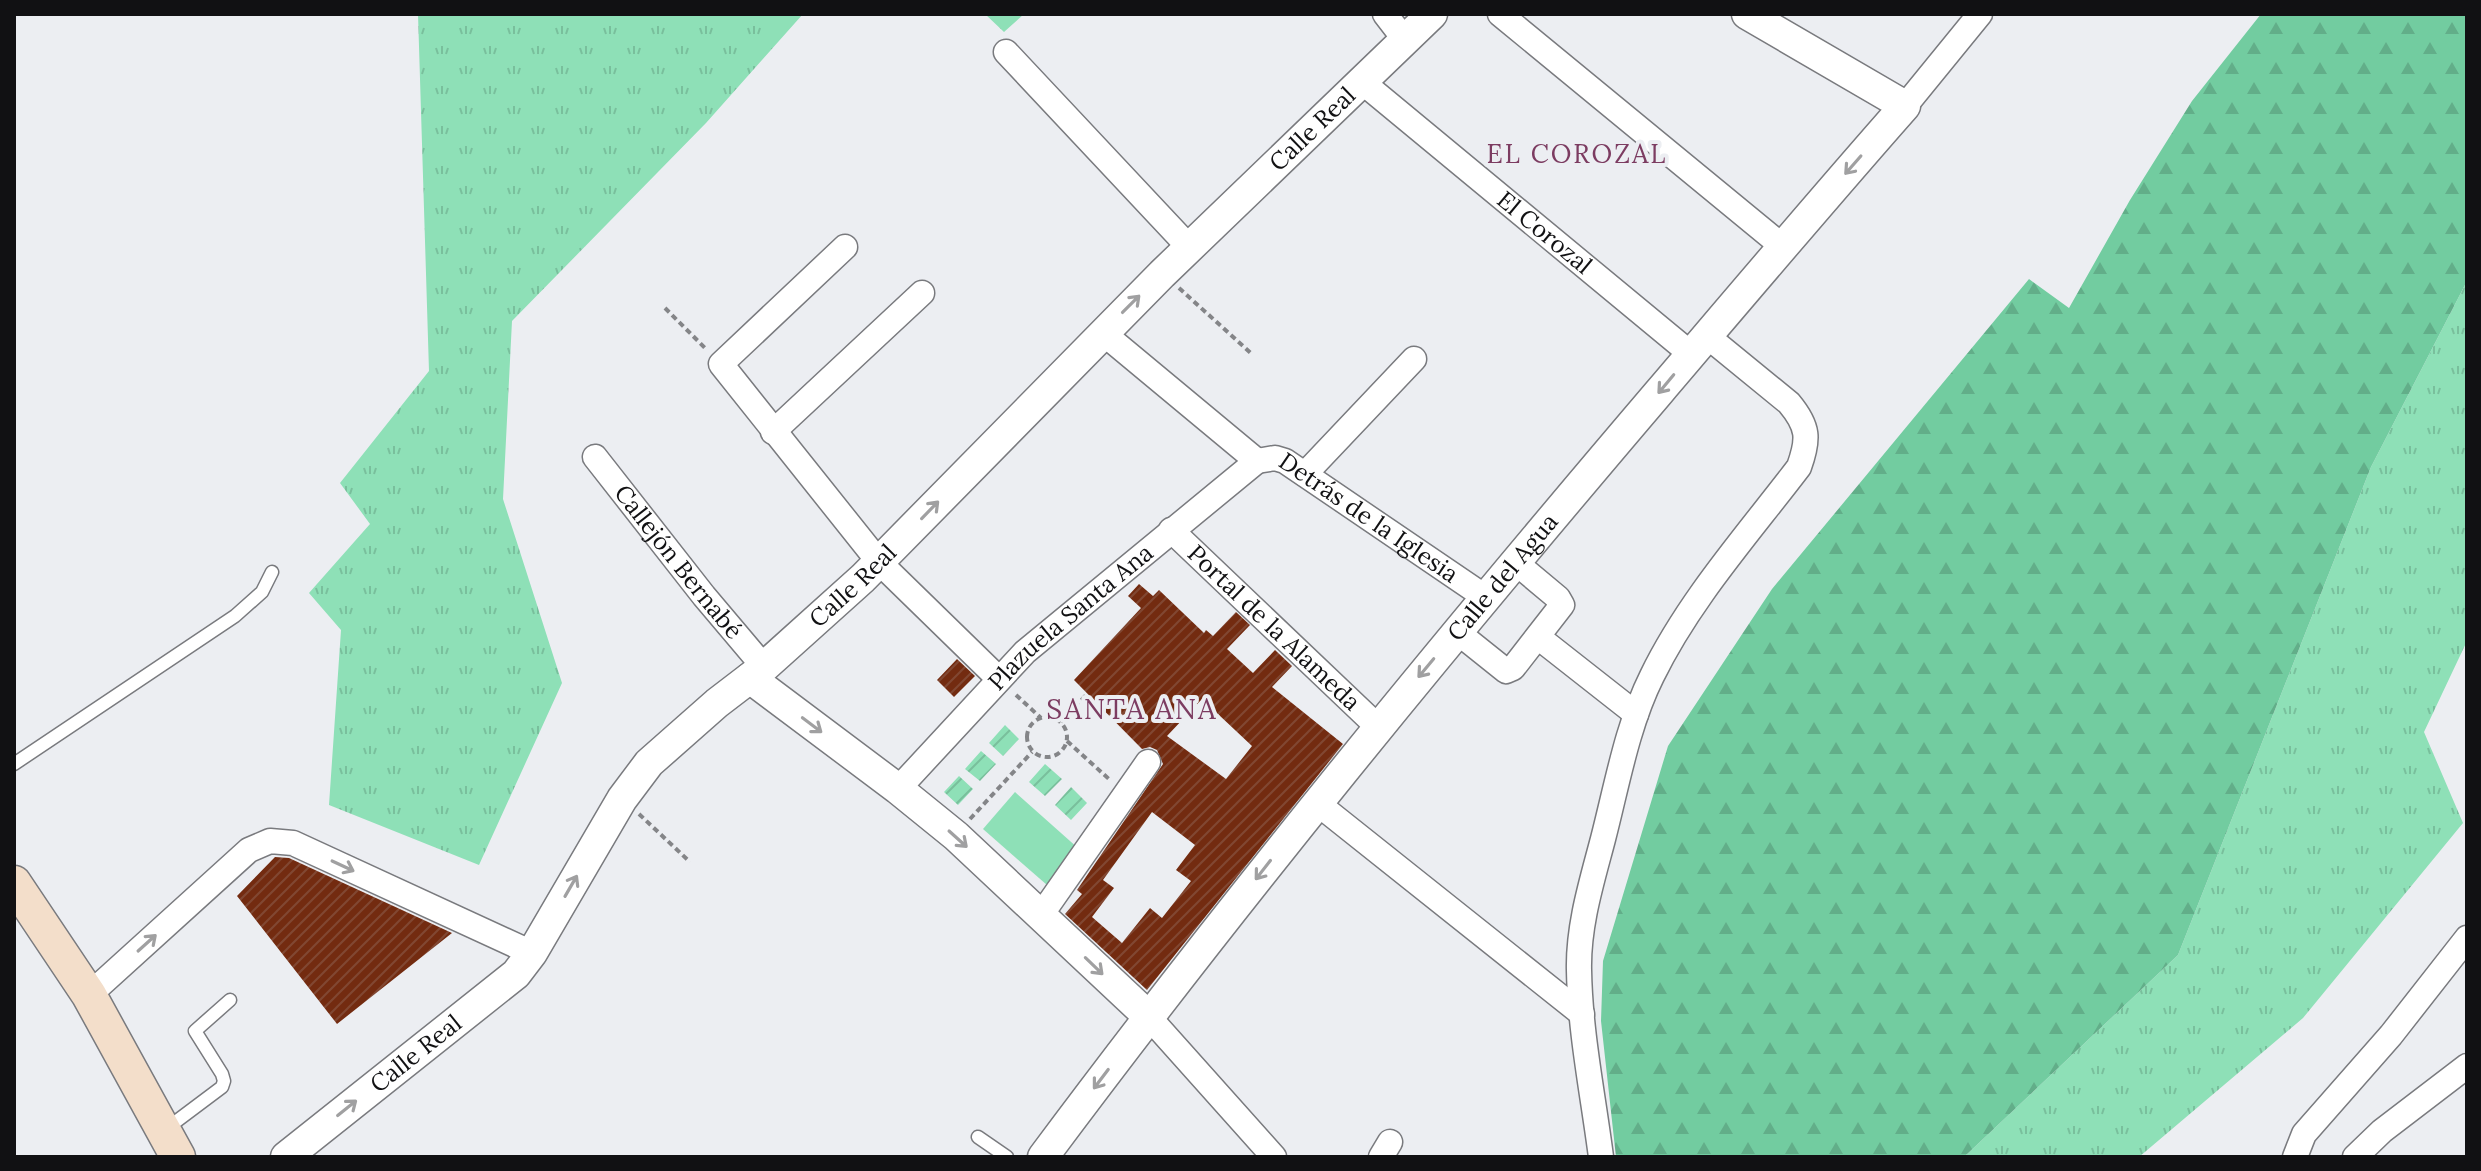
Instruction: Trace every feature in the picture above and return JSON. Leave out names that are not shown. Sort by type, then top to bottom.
[{"type":"main road","points":[[14,883],[89,995],[171,1144]]},
{"type":"street","points":[[1385,14],[1405,40]]},
{"type":"street","name":"Calle Real","points":[[286,1157],[516,974],[532,953],[622,799],[649,763],[717,703],[757,673],[879,562],[1189,247],[1432,14]]},
{"type":"street","points":[[1500,14],[1782,246]]},
{"type":"street","points":[[1747,14],[1905,106]]},
{"type":"street","name":"Calle del Agua","points":[[1043,1157],[1148,1016],[1456,631],[1980,14]]},
{"type":"street","points":[[1006,52],[1189,247]]},
{"type":"street","name":"El Corozal","points":[[1361,81],[1699,345],[1789,403],[1806,430],[1806,446],[1799,467],[1704,591],[1671,641],[1651,677],[1636,714],[1590,887],[1578,969],[1601,1157]]},
{"type":"street","points":[[845,247],[721,364],[879,562],[999,679]]},
{"type":"street","points":[[773,432],[922,293]]},
{"type":"street","name":"Detrás de la Iglesia","points":[[1103,333],[1257,461],[1275,458],[1285,461],[1485,597]]},
{"type":"street","points":[[1305,474],[1414,359]]},
{"type":"street","name":"Callejón Bernabé","points":[[595,457],[704,596],[757,673]]},
{"type":"street","name":"Plazuela Santa Ana","points":[[898,789],[1025,652],[1257,461]]},
{"type":"street","name":"Portal de la Alameda","points":[[1171,530],[1378,727]]},
{"type":"street","points":[[1456,631],[1506,671],[1513,668],[1560,609],[1561,601],[1515,562]]},
{"type":"street","points":[[1538,637],[1636,714]]},
{"type":"street","points":[[757,673],[956,836],[1041,915],[1148,1016],[1274,1157]]},
{"type":"street","points":[[1041,915],[1148,762]]},
{"type":"street","points":[[1317,803],[1582,1014]]},
{"type":"street","points":[[89,995],[249,850],[270,841],[293,843],[532,953]]},
{"type":"street","points":[[2295,1157],[2304,1134],[2391,1035],[2467,938]]},
{"type":"street","points":[[2355,1157],[2382,1131],[2467,1066]]},
{"type":"lane","points":[[14,764],[235,616],[262,592],[272,572]]},
{"type":"lane","points":[[171,1144],[222,1087],[222,1074],[195,1031],[230,1000]]},
{"type":"lane","points":[[978,1137],[1007,1157]]},
{"type":"path","points":[[1162,274],[1253,355]]},
{"type":"path","points":[[665,308],[721,364]]},
{"type":"path","points":[[999,679],[1041,718]]},
{"type":"path","points":[[1061,722],[1088,693]]},
{"type":"path","points":[[1041,718],[1061,722],[1067,734],[1063,749],[1048,758],[1032,752],[1027,744],[1028,728],[1041,718]]},
{"type":"path","points":[[1067,741],[1125,794]]},
{"type":"path","points":[[956,836],[1032,752]]},
{"type":"path","points":[[622,799],[690,862]]},
{"type":"green space","points":[[418,14],[803,14],[706,123],[512,321],[503,499],[562,683],[479,865],[329,805],[341,630],[309,593],[370,524],[340,483],[429,371]]},
{"type":"green space","points":[[985,14],[1024,14],[1004,32]]},
{"type":"green space","points":[[2261,14],[2467,14],[2467,281],[2371,467],[2178,955],[1964,1157],[1616,1157],[1601,1021],[1603,961],[1668,746],[1772,589],[2029,279],[2069,308],[2130,200],[2192,101]]},
{"type":"green space","points":[[2467,281],[2467,641],[2424,732],[2463,823],[2303,1018],[2139,1157],[1964,1157],[2178,955],[2371,467]]},
{"type":"green space","points":[[1005,725],[1019,739],[1003,756],[989,743]]},
{"type":"green space","points":[[981,751],[996,764],[980,781],[965,769]]},
{"type":"green space","points":[[1045,764],[1062,779],[1045,796],[1029,782]]},
{"type":"green space","points":[[959,776],[973,789],[958,805],[944,792]]},
{"type":"green space","points":[[1071,787],[1087,803],[1071,820],[1055,805]]},
{"type":"green space","points":[[1015,792],[1079,849],[1047,885],[983,829]]},
{"type":"building","points":[[1139,584],[1153,596],[1159,590],[1204,633],[1206,630],[1213,636],[1236,612],[1250,625],[1227,649],[1253,673],[1275,650],[1292,666],[1272,687],[1343,744],[1147,990],[1065,914],[1082,894],[1077,890],[1163,764],[1157,750],[1150,747],[1142,749],[1074,680],[1141,608],[1128,596]],"holes":[[[1202,699],[1252,746],[1226,779],[1167,736]],[[1152,812],[1195,845],[1176,870],[1191,881],[1162,918],[1150,908],[1122,943],[1092,917],[1114,888],[1103,880]]]},
{"type":"building","points":[[957,659],[975,676],[954,697],[937,680]]},
{"type":"building","points":[[275,857],[289,858],[452,933],[337,1024],[237,896]]},
{"type":"district","name":"EL COROZAL","points":[[1577,154]]},
{"type":"district","name":"SANTA ANA","points":[[1132,709]]}]
